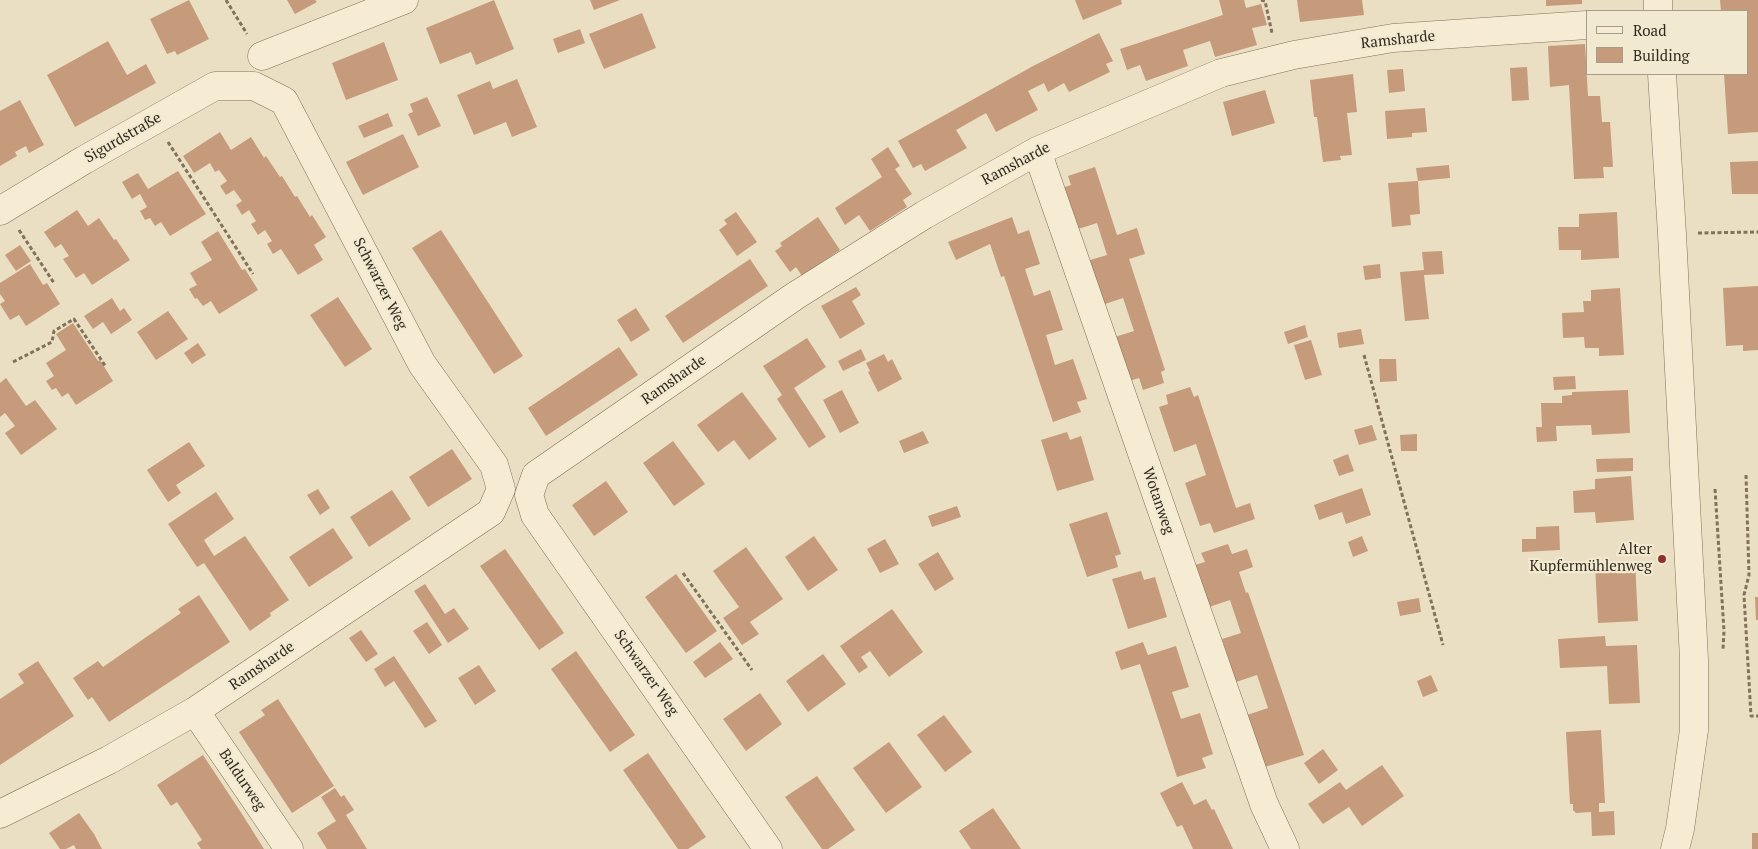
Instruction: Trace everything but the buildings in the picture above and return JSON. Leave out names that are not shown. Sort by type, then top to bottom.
[{"type":"street","points":[[262,56],[404,0]]},
{"type":"street","name":"Ramsharde","points":[[529,495],[536,476],[794,296],[924,214],[1036,151],[1221,73],[1278,58],[1394,38],[1586,25]]},
{"type":"street","points":[[1662,75],[1694,659],[1694,730],[1680,829],[1675,849]]},
{"type":"street","name":"Sigurdstraße","points":[[2,210],[84,160],[215,86],[254,86]]},
{"type":"street","name":"Schwarzer Weg","points":[[254,86],[284,101],[422,364],[494,464],[501,489]]},
{"type":"street","name":"Wotanweg","points":[[1036,151],[1264,804],[1285,849]]},
{"type":"street","name":"Ramsharde","points":[[0,814],[109,760],[195,711],[491,512],[501,489]]},
{"type":"street","name":"Schwarzer Weg","points":[[529,495],[535,515],[768,849]]},
{"type":"street","name":"Baldurweg","points":[[195,711],[289,849]]},
{"type":"path","points":[[226,0],[262,56]]},
{"type":"path","points":[[1260,0],[1265,1],[1278,58]]},
{"type":"path","points":[[170,146],[253,274]]},
{"type":"path","points":[[2,210],[54,283]]},
{"type":"path","points":[[1698,234],[1758,232]]},
{"type":"path","points":[[13,362],[52,342],[54,332],[74,319],[106,367]]},
{"type":"path","points":[[1364,355],[1444,645]]},
{"type":"path","points":[[1746,475],[1749,574],[1744,596],[1750,716],[1758,716]]},
{"type":"path","points":[[683,573],[752,670]]},
{"type":"place","name":"Alter Kupfermühlenweg","points":[[1662,559]]}]
